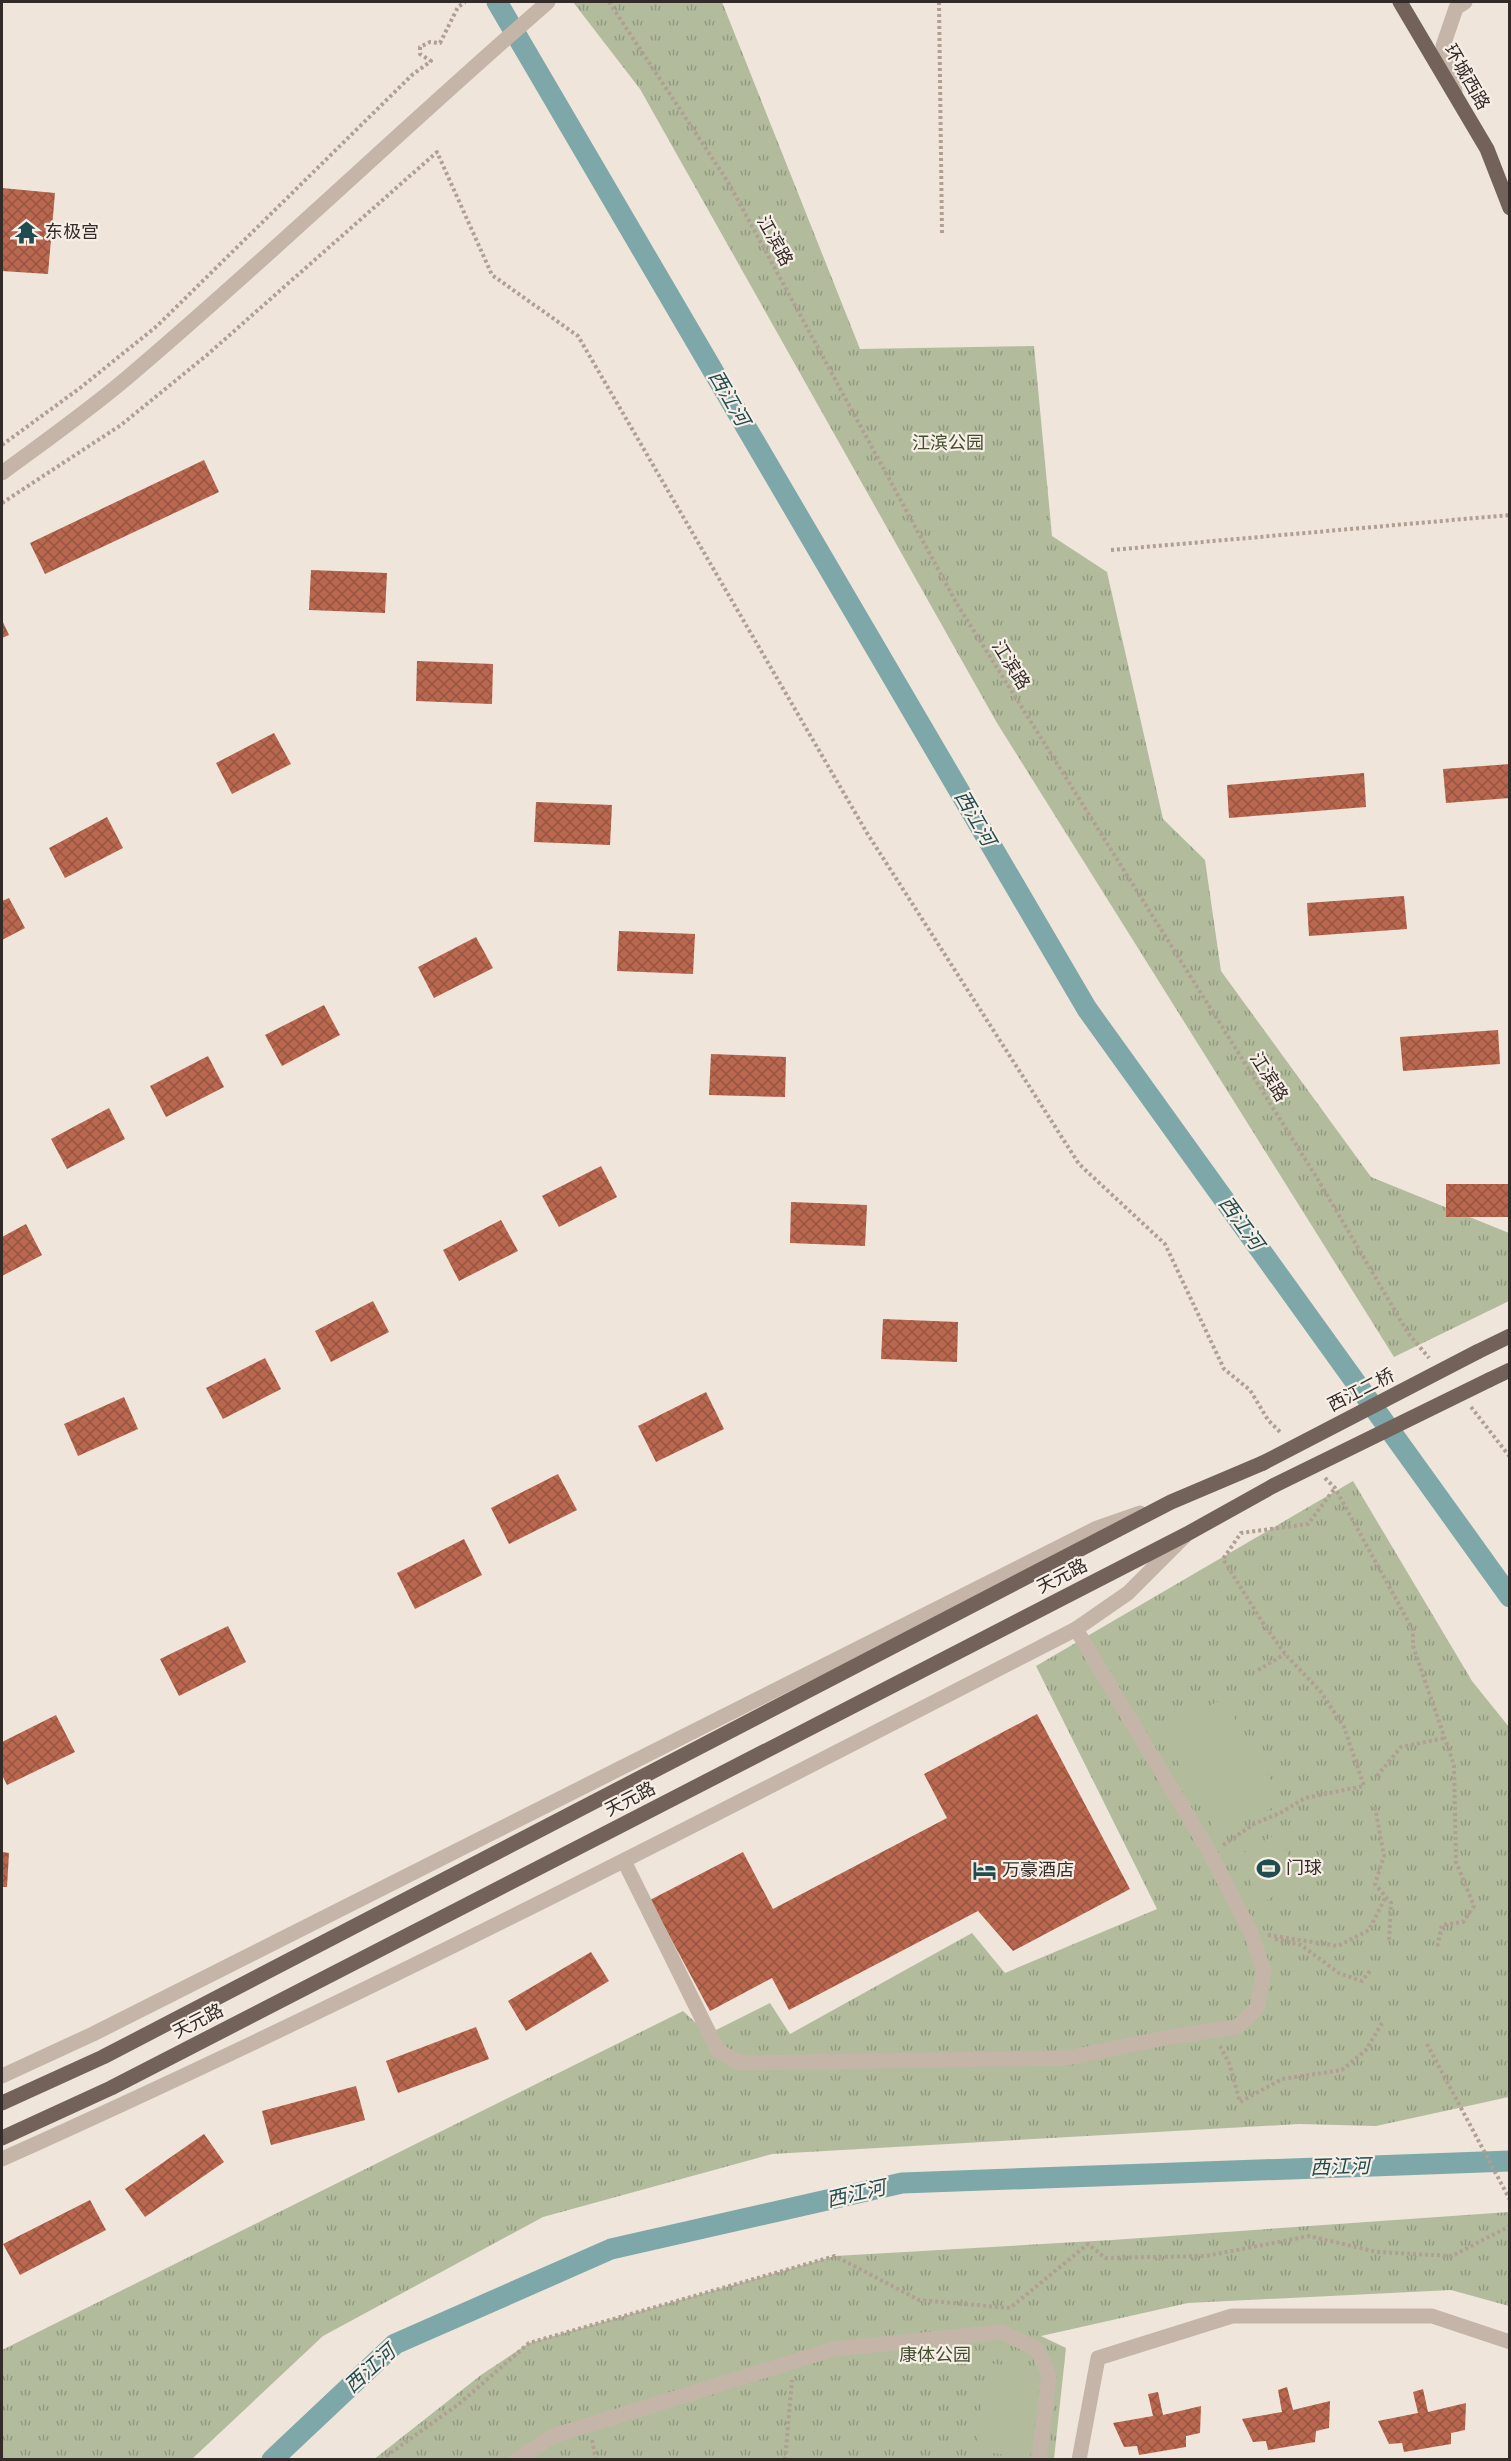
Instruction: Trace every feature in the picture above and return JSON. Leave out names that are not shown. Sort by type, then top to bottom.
[{"type":"main road","name":"环城西路","points":[[1400,2],[1487,149],[1509,208]]},
{"type":"main road","name":"西江二桥","points":[[1263,1463],[1509,1336]]},
{"type":"main road","name":"天元路","points":[[2,2138],[111,2088],[1186,1534],[1273,1486],[1509,1370]]},
{"type":"main road","name":"天元路","points":[[2,2103],[103,2057],[1171,1502],[1263,1463]]},
{"type":"street","points":[[2,473],[126,379],[288,237],[450,88],[548,2]]},
{"type":"street","points":[[1457,97],[1443,46],[1456,8],[1465,2]]},
{"type":"street","points":[[2,2076],[103,2029],[1097,1528],[1171,1502]]},
{"type":"street","points":[[2,2159],[133,2100],[624,1861],[1076,1629],[1128,1593],[1186,1534]]},
{"type":"street","points":[[624,1861],[718,2051],[741,2063],[1067,2058],[1175,2036],[1238,2027],[1257,2008],[1264,1971],[1251,1933],[1210,1853],[1076,1629]]},
{"type":"street","points":[[1079,2460],[1098,2358],[1232,2316],[1432,2316],[1509,2342]]},
{"type":"street","points":[[516,2460],[553,2436],[834,2349],[1001,2332],[1037,2349],[1049,2375],[1039,2460]]},
{"type":"path","points":[[2,445],[80,388],[156,326],[412,75],[431,61],[420,54],[420,47],[430,42],[440,43],[458,8],[465,2]]},
{"type":"path","name":"江滨路","points":[[609,2],[728,182],[957,604],[1313,1173],[1408,1333]]},
{"type":"path","points":[[939,2],[942,233]]},
{"type":"path","points":[[2,503],[121,425],[207,355],[437,152],[492,275],[578,336],[867,833],[1079,1164],[1165,1244],[1224,1370],[1250,1390],[1268,1420],[1285,1437]]},
{"type":"path","points":[[1111,550],[1509,515]]},
{"type":"path","points":[[1318,1471],[1335,1488],[1413,1630],[1413,1646],[1454,1765],[1456,1862],[1474,1906],[1463,1922],[1442,1925],[1437,1948]]},
{"type":"path","points":[[1210,1853],[1254,1824],[1282,1812],[1305,1797],[1364,1786],[1344,1727],[1322,1692],[1285,1654],[1223,1558],[1241,1533],[1308,1524],[1335,1488]]},
{"type":"path","points":[[1258,1670],[1285,1654]]},
{"type":"path","points":[[1377,1776],[1401,1747],[1445,1738]]},
{"type":"path","points":[[1375,1807],[1384,1856],[1375,1884],[1391,1902],[1389,1941]]},
{"type":"path","points":[[1251,1933],[1338,1946],[1369,1930],[1386,1896]]},
{"type":"path","points":[[1251,1933],[1301,1945],[1339,1973],[1362,1981],[1370,1971]]},
{"type":"path","points":[[1221,2030],[1219,2044],[1229,2062],[1240,2102],[1282,2079],[1342,2070],[1366,2050],[1382,2023]]},
{"type":"path","points":[[1427,2044],[1509,2200]]},
{"type":"path","points":[[381,2460],[460,2403],[529,2343],[835,2256],[920,2300],[1010,2308],[1088,2244],[1105,2258],[1206,2256],[1309,2236],[1377,2252],[1452,2256],[1509,2226]]},
{"type":"path","points":[[785,2460],[794,2361]]},
{"type":"green space","name":"江滨公园","points":[[573,2],[722,2],[860,349],[1034,346],[1052,536],[1107,572],[1163,819],[1205,860],[1221,971],[1371,1177],[1509,1233],[1509,1301],[1394,1357],[997,723],[640,89]]},
{"type":"green space","points":[[1353,1481],[1472,1681],[1509,1727],[1509,2097],[1376,2126],[1299,2124],[772,2154],[543,2217],[323,2336],[192,2459],[2,2460],[2,2350],[683,2011],[708,2034],[770,2003],[790,2034],[972,1933],[1005,1973],[1157,1909],[1036,1666]]},
{"type":"green space","points":[[1223,1699],[1284,1802],[1217,1834],[1161,1730]]},
{"type":"green space","name":"门球","points":[[1278,1833],[1299,1879],[1263,1903],[1236,1857]]},
{"type":"green space","name":"康体公园","points":[[1509,2212],[1509,2306],[1451,2290],[1188,2303],[1041,2336],[1066,2348],[1054,2459],[373,2460],[481,2375],[529,2343],[835,2256],[1112,2240]]},
{"type":"green space","points":[[987,2363],[1041,2369],[1030,2458],[977,2451]]},
{"type":"building","name":"东极宫","points":[[2,188],[55,193],[48,274],[2,271]]},
{"type":"building","points":[[204,460],[219,492],[45,574],[30,543]]},
{"type":"building","points":[[311,570],[387,573],[385,613],[309,610]]},
{"type":"building","points":[[2,620],[9,635],[2,638]]},
{"type":"building","points":[[417,661],[493,664],[492,704],[416,701]]},
{"type":"building","points":[[274,733],[291,764],[232,794],[216,763]]},
{"type":"building","points":[[1510,764],[1510,798],[1446,803],[1443,769]]},
{"type":"building","points":[[1364,773],[1366,807],[1229,818],[1227,785]]},
{"type":"building","points":[[536,802],[612,805],[610,845],[534,842]]},
{"type":"building","points":[[107,817],[123,848],[65,878],[49,848]]},
{"type":"building","points":[[1404,896],[1407,929],[1309,936],[1307,903]]},
{"type":"building","points":[[9,898],[25,928],[2,940],[2,901]]},
{"type":"building","points":[[619,931],[695,934],[693,974],[617,971]]},
{"type":"building","points":[[476,937],[493,968],[434,998],[418,967]]},
{"type":"building","points":[[324,1005],[340,1035],[282,1066],[265,1035]]},
{"type":"building","points":[[1498,1030],[1500,1064],[1403,1071],[1400,1037]]},
{"type":"building","points":[[711,1054],[786,1057],[785,1097],[709,1095]]},
{"type":"building","points":[[208,1056],[224,1087],[166,1117],[150,1086]]},
{"type":"building","points":[[109,1108],[125,1139],[67,1169],[51,1139]]},
{"type":"building","points":[[601,1166],[617,1197],[559,1227],[542,1196]]},
{"type":"building","points":[[1446,1184],[1510,1184],[1510,1217],[1446,1217]]},
{"type":"building","points":[[791,1202],[867,1205],[865,1246],[790,1243]]},
{"type":"building","points":[[501,1220],[518,1251],[459,1281],[443,1250]]},
{"type":"building","points":[[26,1224],[42,1255],[2,1276],[2,1237]]},
{"type":"building","points":[[373,1301],[389,1332],[331,1362],[315,1331]]},
{"type":"building","points":[[883,1319],[958,1322],[957,1362],[881,1359]]},
{"type":"building","points":[[265,1358],[281,1389],[223,1419],[206,1388]]},
{"type":"building","points":[[706,1392],[724,1429],[656,1462],[638,1426]]},
{"type":"building","points":[[124,1397],[138,1429],[78,1456],[64,1424]]},
{"type":"building","points":[[558,1474],[577,1510],[509,1544],[491,1508]]},
{"type":"building","points":[[464,1539],[482,1575],[415,1609],[397,1573]]},
{"type":"building","points":[[228,1626],[246,1662],[179,1696],[160,1659]]},
{"type":"building","name":"万豪酒店","points":[[1037,1714],[1130,1889],[1013,1951],[978,1911],[789,2010],[772,1978],[710,2011],[650,1900],[743,1852],[773,1909],[947,1818],[924,1774]]},
{"type":"building","points":[[56,1715],[75,1752],[7,1785],[2,1775],[2,1742]]},
{"type":"building","points":[[2,1852],[9,1853],[7,1887],[2,1887]]},
{"type":"building","points":[[591,1952],[609,1981],[526,2031],[508,2001]]},
{"type":"building","points":[[476,2027],[489,2059],[398,2093],[386,2061]]},
{"type":"building","points":[[356,2086],[365,2120],[271,2145],[262,2111]]},
{"type":"building","points":[[204,2134],[224,2162],[145,2217],[125,2189]]},
{"type":"building","points":[[90,2200],[106,2230],[20,2275],[3,2244]]},
{"type":"building","points":[[1287,2387],[1293,2410],[1330,2401],[1329,2428],[1316,2431],[1315,2442],[1268,2450],[1266,2441],[1253,2442],[1242,2419],[1282,2412],[1278,2390]]},
{"type":"building","points":[[1423,2389],[1428,2412],[1466,2403],[1465,2430],[1451,2433],[1451,2444],[1404,2452],[1402,2443],[1389,2444],[1378,2421],[1418,2413],[1413,2392]]},
{"type":"building","points":[[1158,2392],[1163,2415],[1201,2406],[1200,2433],[1186,2436],[1186,2447],[1139,2455],[1137,2446],[1124,2447],[1113,2423],[1153,2416],[1148,2394]]},
{"type":"waterway","name":"西江河","points":[[497,2],[1087,1009],[1510,1597]]},
{"type":"waterway","name":"西江河","points":[[272,2460],[395,2344],[611,2249],[902,2183],[1510,2161]]},
{"type":"place","name":"东极宫","points":[[27,232]]},
{"type":"place","name":"门球","points":[[1268,1868]]},
{"type":"place","name":"万豪酒店","points":[[984,1870]]}]
